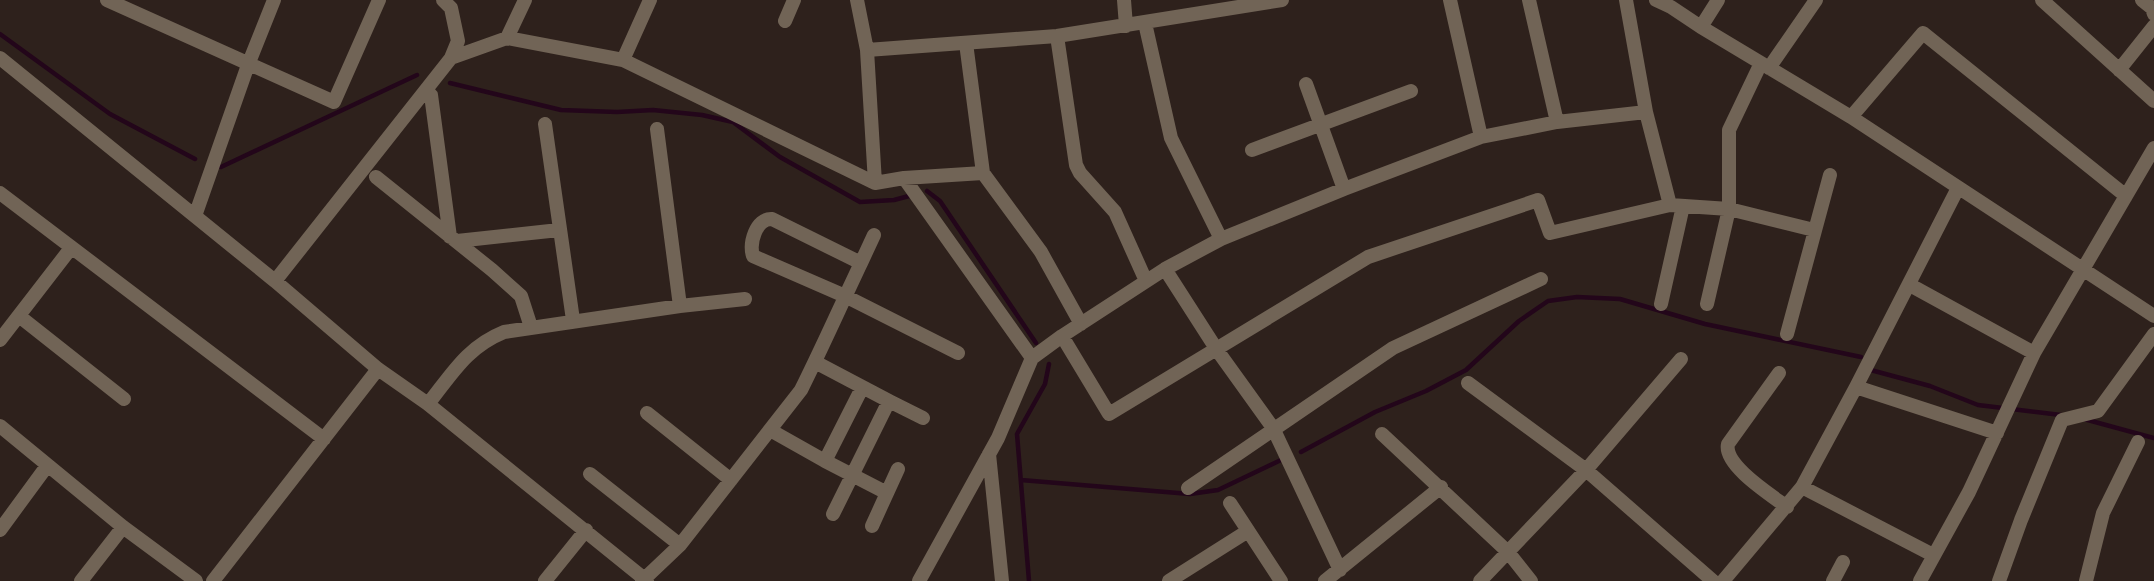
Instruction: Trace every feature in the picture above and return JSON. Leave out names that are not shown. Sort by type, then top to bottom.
[{"type":"street","points":[[107,0],[334,102],[379,0]]},
{"type":"street","points":[[195,216],[274,0]]},
{"type":"street","points":[[275,281],[451,58],[458,41],[451,8],[443,0]]},
{"type":"street","points":[[507,38],[525,0]]},
{"type":"street","points":[[624,60],[650,0]]},
{"type":"street","points":[[785,21],[794,0]]},
{"type":"street","points":[[857,0],[867,50],[875,183]]},
{"type":"street","points":[[1124,0],[1126,26]]},
{"type":"street","points":[[867,50],[1057,36],[1145,23],[1222,5],[1282,0]]},
{"type":"street","points":[[1450,0],[1481,137]]},
{"type":"street","points":[[1529,0],[1557,122]]},
{"type":"street","points":[[1626,0],[1646,112],[1676,206],[1661,304]]},
{"type":"street","points":[[1656,0],[1851,117],[2154,316]]},
{"type":"street","points":[[1701,27],[1718,0]]},
{"type":"street","points":[[1707,304],[1729,209],[1730,130],[1765,65],[1816,0]]},
{"type":"street","points":[[2142,0],[2154,13]]},
{"type":"street","points":[[2045,1],[2154,101]]},
{"type":"street","points":[[1145,23],[1173,142],[1221,239]]},
{"type":"street","points":[[2119,69],[2154,26]]},
{"type":"street","points":[[1851,117],[1923,33],[2126,196]]},
{"type":"street","points":[[1057,36],[1076,165],[1115,212],[1146,281]]},
{"type":"street","points":[[451,58],[507,38],[624,60],[875,183],[904,178],[983,173]]},
{"type":"street","points":[[966,43],[983,173],[1037,247],[1081,324]]},
{"type":"street","points":[[0,58],[275,281],[378,369],[428,404],[645,580],[680,545],[801,390],[874,235]]},
{"type":"street","points":[[1306,84],[1344,189]]},
{"type":"street","points":[[1252,150],[1411,91]]},
{"type":"street","points":[[431,95],[453,239]]},
{"type":"street","points":[[919,581],[989,454],[1032,358],[1146,281],[1221,239],[1481,137],[1557,122],[1646,112]]},
{"type":"street","points":[[545,124],[573,320]]},
{"type":"street","points":[[657,129],[680,306]]},
{"type":"street","points":[[1920,581],[1969,492],[2034,353],[2154,148]]},
{"type":"street","points":[[1787,334],[1830,175]]},
{"type":"street","points":[[376,177],[522,296],[531,327]]},
{"type":"street","points":[[904,178],[1032,358]]},
{"type":"street","points":[[1723,581],[1802,488],[1857,387],[1958,188]]},
{"type":"street","points":[[0,193],[324,439]]},
{"type":"street","points":[[1062,336],[1109,414],[1368,257],[1538,200],[1550,233],[1676,206],[1729,209],[1814,230]]},
{"type":"street","points":[[861,263],[766,218],[761,221],[751,245],[753,256],[845,296],[958,353]]},
{"type":"street","points":[[453,239],[559,230]]},
{"type":"street","points":[[0,340],[71,248]]},
{"type":"street","points":[[1165,269],[1217,350],[1273,428],[1340,570]]},
{"type":"street","points":[[1188,488],[1393,348],[1541,279]]},
{"type":"street","points":[[1910,285],[2034,353]]},
{"type":"street","points":[[428,404],[470,351],[504,332],[573,320],[746,299]]},
{"type":"street","points":[[19,316],[124,399]]},
{"type":"street","points":[[1999,581],[2062,420],[2098,411],[2154,334]]},
{"type":"street","points":[[1480,581],[1586,470],[1681,359]]},
{"type":"street","points":[[815,362],[923,418]]},
{"type":"street","points":[[213,581],[378,369]]},
{"type":"street","points":[[1779,373],[1727,449],[1732,462],[1787,507]]},
{"type":"street","points":[[1468,383],[1586,470],[1713,581]]},
{"type":"street","points":[[1857,387],[1997,433]]},
{"type":"street","points":[[825,461],[862,388]]},
{"type":"street","points":[[832,514],[889,401]]},
{"type":"street","points":[[647,413],[731,480]]},
{"type":"street","points":[[0,426],[123,527],[196,581]]},
{"type":"street","points":[[770,430],[887,493]]},
{"type":"street","points":[[1382,434],[1508,552],[1531,581]]},
{"type":"street","points":[[2086,581],[2103,513],[2138,442]]},
{"type":"street","points":[[989,454],[1002,581]]},
{"type":"street","points":[[0,530],[47,466]]},
{"type":"street","points":[[872,526],[898,469]]},
{"type":"street","points":[[590,474],[680,545]]},
{"type":"street","points":[[1325,581],[1441,487]]},
{"type":"street","points":[[1802,488],[1933,555]]},
{"type":"street","points":[[1230,503],[1280,581]]},
{"type":"street","points":[[81,581],[123,527]]},
{"type":"street","points":[[545,581],[586,530]]},
{"type":"street","points":[[1169,581],[1248,531]]},
{"type":"street","points":[[1833,581],[1843,562]]},
{"type":"waterway","points":[[0,34],[110,114],[195,159]]},
{"type":"waterway","points":[[221,167],[417,75]]},
{"type":"waterway","points":[[450,83],[561,110],[653,110],[702,115],[733,122],[780,157],[860,202],[894,200],[909,196]]},
{"type":"waterway","points":[[927,191],[940,201],[1036,343]]},
{"type":"waterway","points":[[1301,452],[1375,412],[1426,391],[1466,370],[1519,321],[1548,301],[1577,297],[1620,299],[1705,324],[1861,357]]},
{"type":"waterway","points":[[1029,581],[1017,434],[1045,384],[1049,364]]},
{"type":"waterway","points":[[1867,369],[1930,386],[1978,405],[2061,415]]},
{"type":"waterway","points":[[2084,419],[2154,438]]},
{"type":"waterway","points":[[1021,480],[1190,494],[1218,490],[1281,460]]}]
